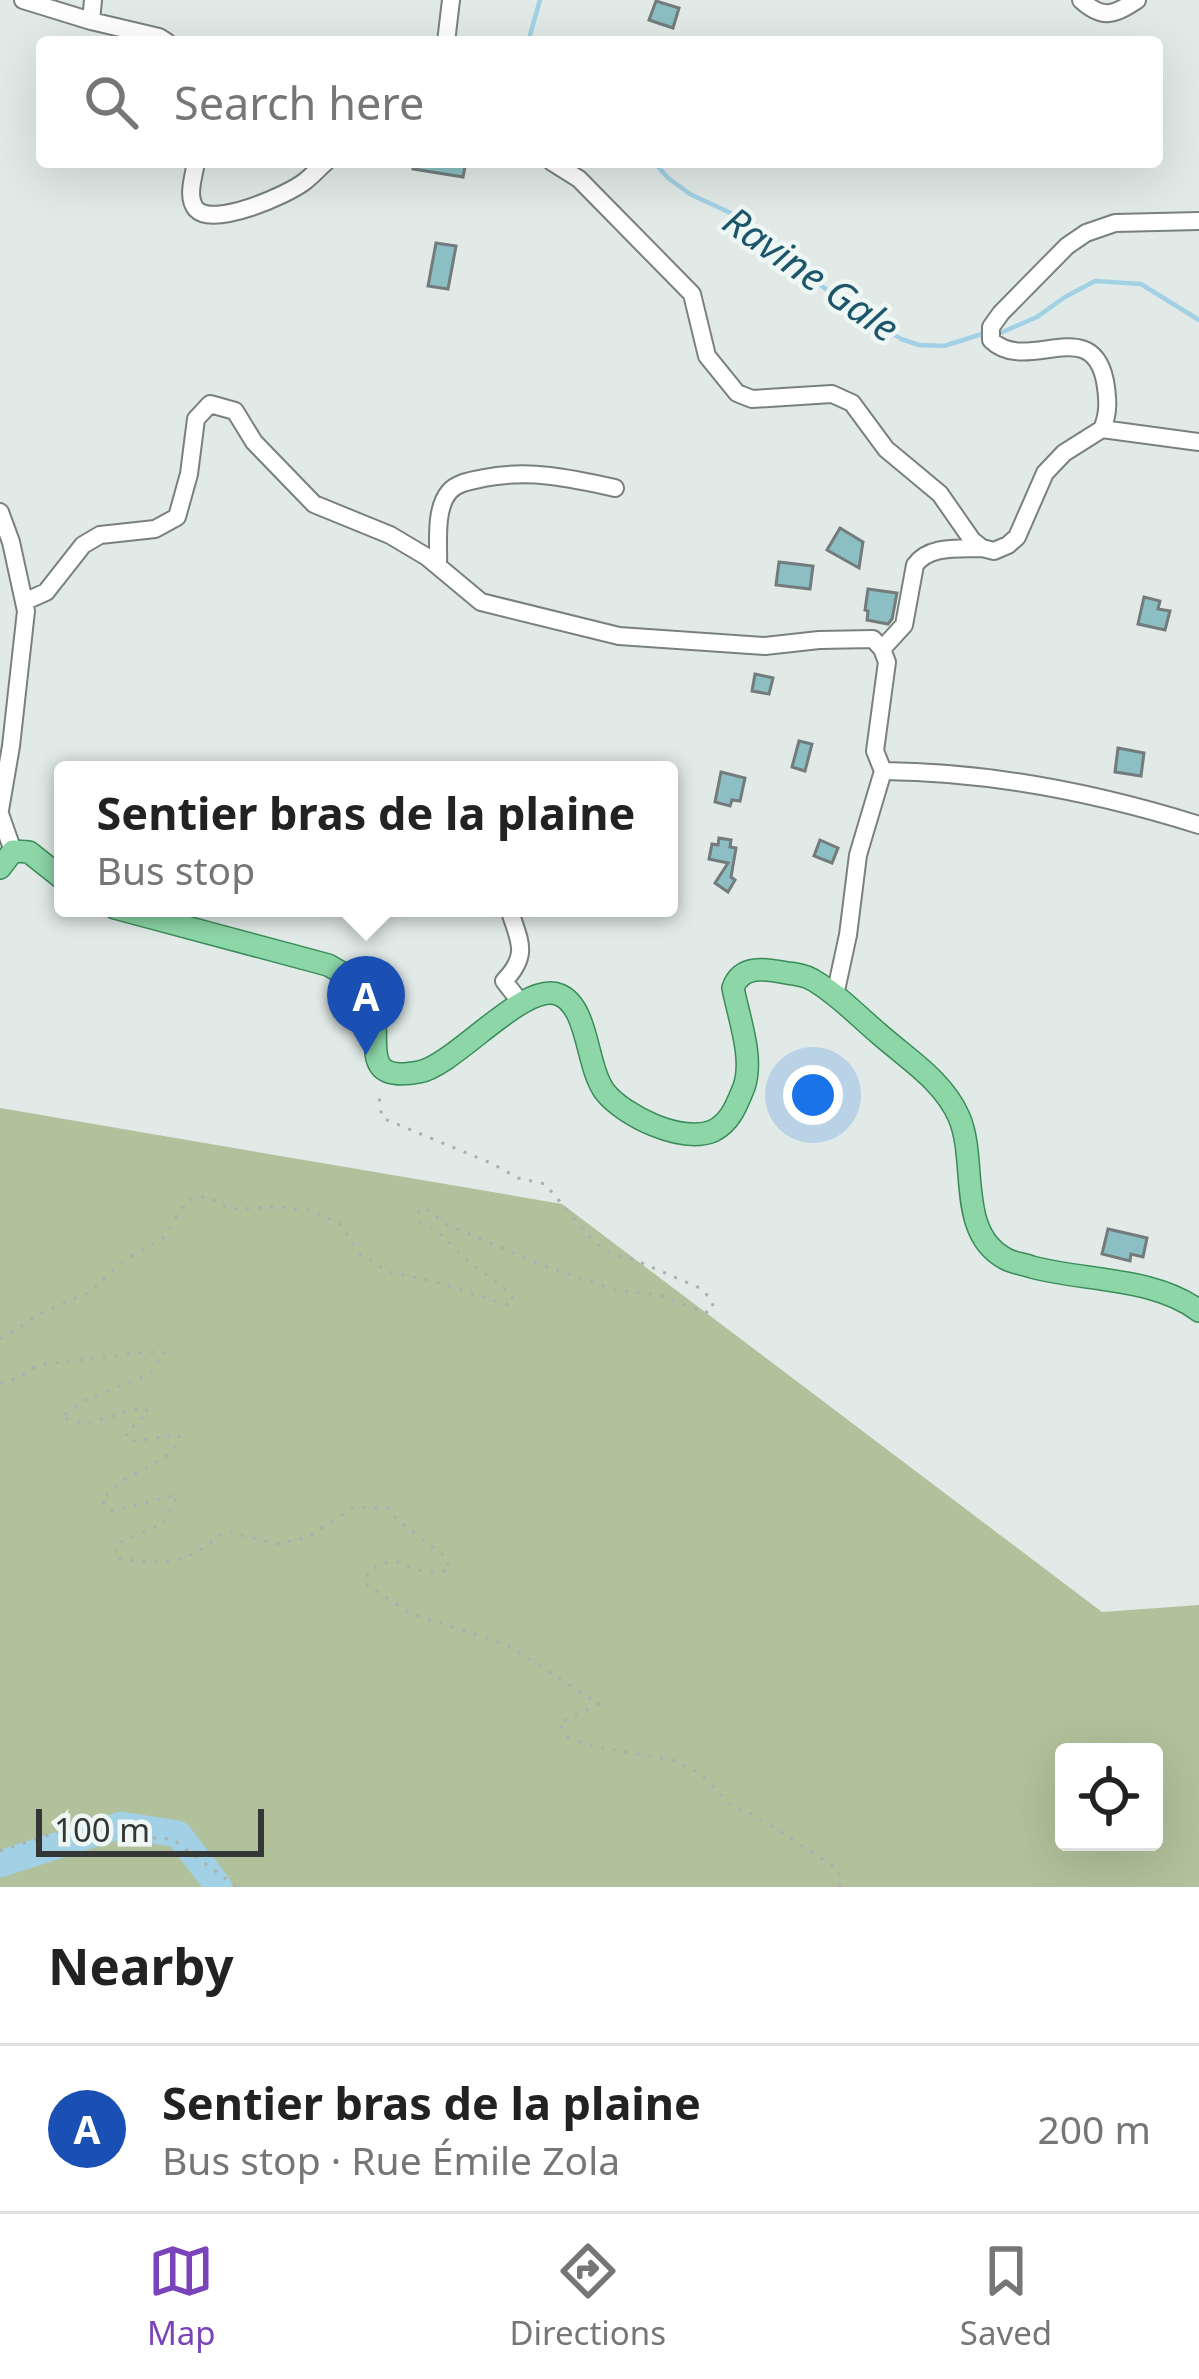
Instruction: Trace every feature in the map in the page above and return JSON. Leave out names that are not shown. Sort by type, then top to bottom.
[{"type":"main road","points":[[6,859],[29,852],[54,872]]},
{"type":"main road","points":[[149,917],[328,965],[355,980],[372,1003],[376,1056],[386,1073],[430,1070],[521,1003],[548,992],[565,996],[580,1018],[603,1090],[649,1125],[692,1134],[712,1131],[734,1113],[749,1072],[733,988],[740,974],[767,969],[808,976],[935,1080],[958,1113],[968,1142],[972,1214],[987,1243],[1005,1259],[1047,1271],[1120,1280],[1199,1311]]},
{"type":"street","points":[[22,0],[155,36]]},
{"type":"street","points":[[91,21],[93,0]]},
{"type":"street","points":[[447,36],[451,0]]},
{"type":"street","points":[[1081,0],[1107,14],[1137,0]]},
{"type":"street","points":[[195,168],[192,204],[205,215],[242,210],[272,199],[319,168]]},
{"type":"street","points":[[562,168],[579,179],[692,293],[707,356],[737,393],[752,399],[832,394],[852,404],[886,449],[940,494],[982,548]]},
{"type":"street","points":[[1102,429],[1108,407],[1096,356],[1087,350],[1062,348],[1010,352],[991,340],[992,327],[1066,246],[1086,233],[1115,223],[1199,221]]},
{"type":"street","points":[[26,601],[46,592],[83,545],[100,535],[154,529],[177,518],[196,419],[210,404],[235,411],[254,442],[314,504],[390,535],[428,557],[481,602],[619,636],[764,646],[872,639],[886,662],[875,751],[883,771],[858,855],[835,995]]},
{"type":"street","points":[[882,649],[904,625],[918,559],[929,552],[994,551],[1008,545],[1017,537],[1045,473],[1064,453],[1102,429],[1199,442]]},
{"type":"street","points":[[438,566],[440,515],[448,493],[463,483],[504,474],[544,473],[615,488]]},
{"type":"street","points":[[0,512],[26,601],[0,812],[6,859]]},
{"type":"street","points":[[883,771],[1005,780],[1096,796],[1199,825]]},
{"type":"street","points":[[511,917],[522,947],[517,968],[504,981],[521,1003]]},
{"type":"path","points":[[0,1339],[40,1314],[90,1292],[118,1264],[164,1238],[185,1204],[196,1197],[208,1197],[230,1209],[310,1210],[340,1224],[360,1255],[388,1272],[508,1305],[514,1301],[509,1292],[420,1222],[420,1208],[446,1224],[596,1285],[659,1294],[705,1313],[714,1308],[700,1288],[594,1242],[545,1184],[518,1178],[382,1118],[379,1097]]},
{"type":"path","points":[[0,1384],[38,1365],[165,1353],[148,1375],[85,1400],[61,1417],[85,1424],[142,1407],[149,1412],[126,1433],[130,1442],[179,1434],[179,1442],[166,1457],[122,1480],[101,1500],[110,1511],[177,1495],[164,1523],[117,1544],[116,1559],[164,1563],[200,1552],[225,1531],[277,1544],[309,1538],[354,1508],[388,1508],[395,1519],[447,1558],[449,1571],[415,1569],[404,1561],[390,1561],[371,1568],[364,1583],[410,1613],[507,1645],[599,1704],[559,1724],[568,1737],[672,1760],[698,1772],[733,1808],[753,1814],[838,1869],[840,1887]]},
{"type":"path","points":[[0,1851],[58,1832],[172,1839],[237,1887]]},
{"type":"green space","points":[[0,1108],[562,1204],[1102,1612],[1199,1605],[1199,1887],[0,1887]]},
{"type":"building","points":[[656,1],[679,8],[673,28],[649,20]]},
{"type":"building","points":[[413,168],[465,168],[463,177]]},
{"type":"building","points":[[436,243],[456,246],[448,289],[428,286]]},
{"type":"building","points":[[840,528],[863,542],[859,568],[827,550]]},
{"type":"building","points":[[779,562],[813,566],[810,589],[776,585]]},
{"type":"building","points":[[868,589],[897,593],[888,624],[867,620]]},
{"type":"building","points":[[1144,597],[1160,601],[1158,609],[1170,611],[1165,630],[1138,624]]},
{"type":"building","points":[[755,674],[773,678],[769,694],[752,691]]},
{"type":"building","points":[[799,741],[812,744],[805,771],[792,767]]},
{"type":"building","points":[[1118,748],[1144,753],[1141,776],[1115,772]]},
{"type":"building","points":[[721,772],[745,778],[740,801],[732,800],[730,806],[715,802]]},
{"type":"building","points":[[719,838],[731,840],[730,847],[736,848],[731,877],[735,880],[728,892],[715,883],[728,863],[709,859],[712,844],[718,845]]},
{"type":"building","points":[[820,840],[838,848],[832,863],[814,856]]},
{"type":"building","points":[[1108,1229],[1147,1238],[1143,1257],[1131,1254],[1130,1261],[1102,1254]]},
{"type":"waterway","name":"Ravine Gale","points":[[530,36],[540,0]]},
{"type":"waterway","name":"Ravine Gale","points":[[659,168],[690,194],[752,223],[814,281],[901,339],[944,346],[982,334]]},
{"type":"waterway","name":"Ravine Gale","points":[[998,334],[1037,317],[1095,281],[1141,284],[1199,320]]},
{"type":"waterway","points":[[0,1864],[121,1825],[178,1834],[219,1887]]},
{"type":"place","name":"Sentier bras de la plaine","points":[[366,1055]]}]
